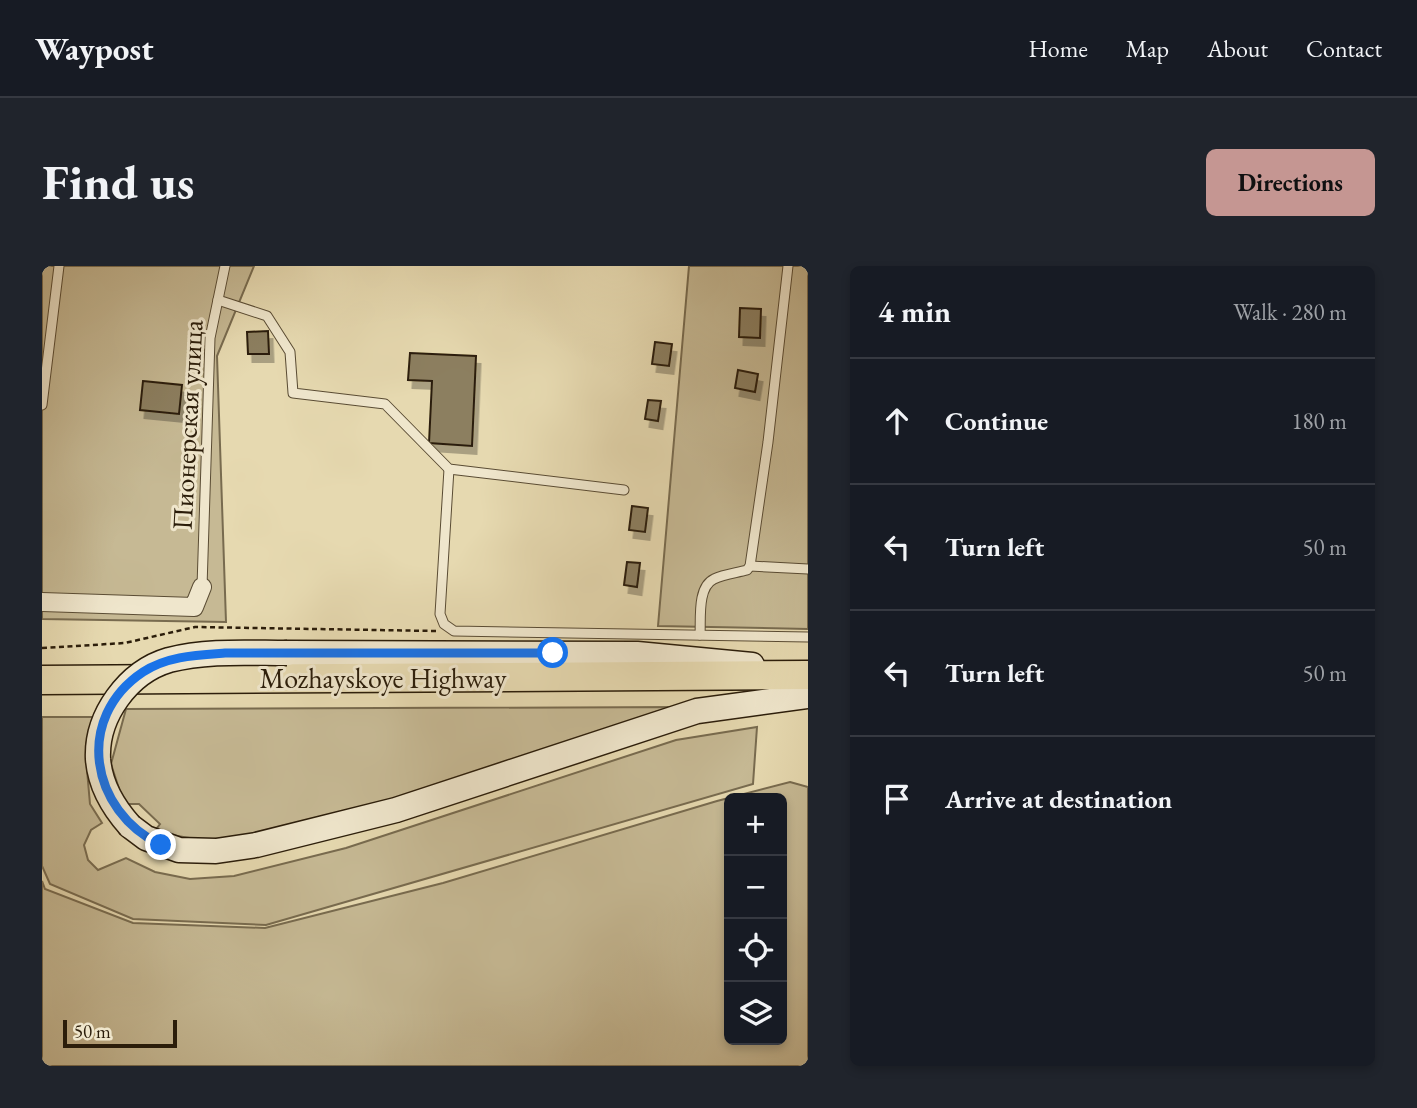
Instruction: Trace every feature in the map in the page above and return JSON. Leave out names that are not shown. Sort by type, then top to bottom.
[{"type":"main road","points":[[808,673],[637,654],[192,655],[166,661],[144,671],[127,684],[105,718],[98,759],[102,780],[110,799],[131,826],[146,838],[179,850],[216,851],[256,845],[396,810],[697,711],[808,694]]},
{"type":"main road","name":"Mozhayskoye Highway","points":[[42,680],[808,673]]},
{"type":"main road","name":"Mozhayskoye Highway","points":[[42,697],[808,694]]},
{"type":"street","points":[[42,602],[194,607],[202,587]]},
{"type":"lane","points":[[42,405],[59,266]]},
{"type":"lane","name":"Пионерская улица","points":[[202,587],[210,338],[225,266]]},
{"type":"lane","points":[[699,635],[705,588],[712,580],[747,570],[750,566],[768,442],[788,266]]},
{"type":"lane","points":[[218,300],[267,316],[290,352],[293,393],[385,404],[449,470],[624,490]]},
{"type":"lane","points":[[449,470],[440,614],[448,628],[461,632],[808,636]]},
{"type":"lane","points":[[750,566],[808,569]]},
{"type":"shaded area","points":[[42,266],[254,266],[217,356],[226,622],[42,619]]},
{"type":"shaded area","points":[[689,266],[808,266],[808,629],[658,626]]},
{"type":"shaded area","points":[[682,707],[377,806],[250,836],[201,840],[154,832],[160,824],[139,804],[124,804],[111,764],[126,709]]},
{"type":"shaded area","points":[[42,717],[95,717],[86,744],[87,770],[90,804],[102,823],[91,830],[84,845],[88,860],[98,870],[126,858],[155,872],[190,879],[234,876],[346,848],[676,740],[757,727],[753,784],[266,925],[133,919],[50,884],[42,866]]},
{"type":"shaded area","points":[[790,782],[808,787],[808,1066],[42,1066],[42,881],[45,889],[133,923],[265,928],[443,883],[724,799],[724,1045],[787,1045],[787,793],[748,793]]},
{"type":"building","points":[[740,308],[761,309],[760,338],[739,337]]},
{"type":"building","points":[[268,331],[269,354],[248,354],[247,332]]},
{"type":"building","points":[[655,342],[672,344],[669,366],[652,364]]},
{"type":"building","points":[[410,353],[476,356],[472,446],[429,443],[432,381],[408,380]]},
{"type":"building","points":[[738,370],[758,374],[755,392],[735,388]]},
{"type":"building","points":[[143,381],[182,385],[179,414],[140,410]]},
{"type":"building","points":[[648,400],[661,401],[658,421],[645,419]]},
{"type":"building","points":[[632,506],[648,508],[645,532],[629,530]]},
{"type":"building","points":[[627,562],[640,563],[637,587],[624,585]]},
{"type":"route","points":[[161,845],[146,838],[119,813],[102,780],[98,759],[105,718],[127,684],[144,671],[166,661],[192,655],[225,653],[553,653]]}]
